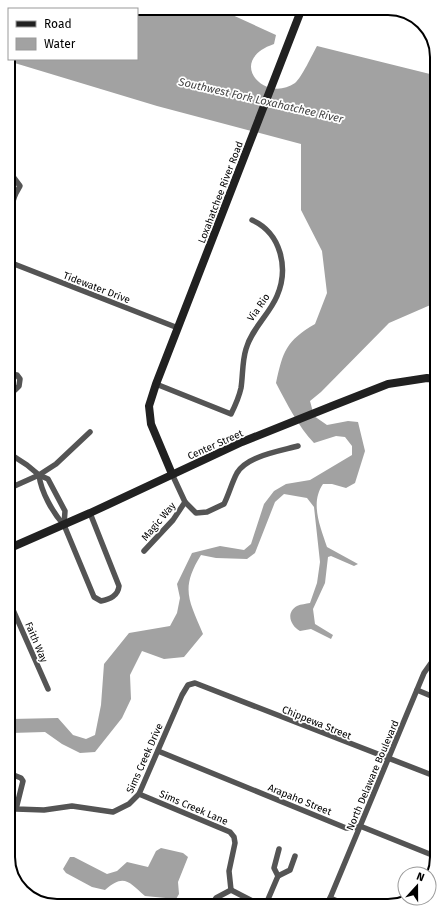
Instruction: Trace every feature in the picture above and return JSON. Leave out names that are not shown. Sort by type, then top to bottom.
[{"type":"street","name":"Loxahatchee River Road","points":[[172,474],[150,424],[150,406],[156,384],[299,15]]},
{"type":"street","points":[[15,179],[20,186],[15,191]]},
{"type":"street","name":"Via Rio","points":[[156,384],[231,414],[240,389],[246,348],[255,328],[278,295],[282,272],[278,242],[265,227],[252,220]]},
{"type":"street","name":"Tidewater Drive","points":[[15,264],[178,328]]},
{"type":"street","points":[[15,375],[20,379],[19,386],[15,390]]},
{"type":"street","name":"Center Street","points":[[15,546],[64,525],[242,442],[388,384],[430,378]]},
{"type":"street","points":[[15,486],[39,475],[63,458],[90,432]]},
{"type":"street","points":[[172,474],[185,502],[196,513],[207,512],[224,504],[238,472],[245,464],[266,454],[298,446]]},
{"type":"street","points":[[15,457],[48,480],[65,512],[64,525]]},
{"type":"street","points":[[39,475],[40,482],[57,517],[64,525],[94,597],[101,601],[109,600],[116,595],[119,586],[90,513]]},
{"type":"street","name":"Magic Way","points":[[144,551],[173,520],[185,502]]},
{"type":"street","name":"Faith Way","points":[[15,613],[48,689]]},
{"type":"street","name":"North Delaware Boulevard","points":[[330,899],[424,673],[430,664]]},
{"type":"street","name":"Sims Creek Drive","points":[[15,776],[21,778],[23,781],[16,809],[47,810],[72,806],[113,812],[130,804],[139,794],[182,695],[188,685],[191,684]]},
{"type":"street","name":"Chippewa Street","points":[[191,684],[201,684],[376,755],[388,758],[430,774]]},
{"type":"street","points":[[417,690],[430,695]]},
{"type":"street","name":"Arapaho Street","points":[[158,751],[346,828],[360,826],[430,854]]},
{"type":"street","name":"Sims Creek Lane","points":[[139,794],[230,832],[234,837],[235,843],[229,871],[231,890]]},
{"type":"street","points":[[278,876],[274,868],[279,849]]},
{"type":"street","points":[[268,899],[278,876],[290,870],[295,856]]},
{"type":"street","points":[[215,899],[231,890],[248,899]]},
{"type":"water","name":"Southwest Fork Loxahatchee River","points":[[138,15],[232,15],[276,35],[274,44],[260,51],[252,60],[251,69],[255,78],[262,84],[272,88],[283,88],[295,83],[304,71],[317,46],[430,74],[430,305],[389,323],[321,392],[310,401],[314,416],[327,425],[348,421],[358,422],[365,451],[355,483],[346,488],[332,484],[323,484],[317,499],[319,523],[327,547],[358,564],[354,566],[331,556],[328,557],[325,583],[313,609],[315,624],[333,635],[331,639],[311,629],[300,631],[292,623],[290,616],[293,609],[299,605],[310,603],[317,583],[320,562],[314,507],[307,498],[284,494],[275,502],[255,553],[247,559],[216,558],[201,555],[190,577],[189,594],[194,612],[203,634],[184,657],[164,659],[142,651],[130,675],[131,699],[122,718],[95,752],[80,753],[62,744],[45,732],[15,733],[15,719],[58,718],[73,735],[86,739],[95,735],[101,705],[104,664],[129,633],[170,626],[177,613],[180,598],[177,584],[192,553],[220,546],[244,550],[251,544],[264,504],[274,491],[286,484],[310,480],[352,455],[352,446],[345,437],[336,436],[314,443],[298,422],[276,383],[281,363],[287,348],[305,330],[315,324],[327,293],[322,251],[301,210],[301,144],[157,106],[15,63],[15,60],[138,60]]},
{"type":"water","points":[[161,848],[183,853],[188,857],[178,882],[179,894],[176,899],[145,896],[126,881],[117,882],[105,890],[92,887],[66,873],[63,869],[70,857],[74,857],[107,874],[117,871],[127,862],[148,867],[156,851]]}]
